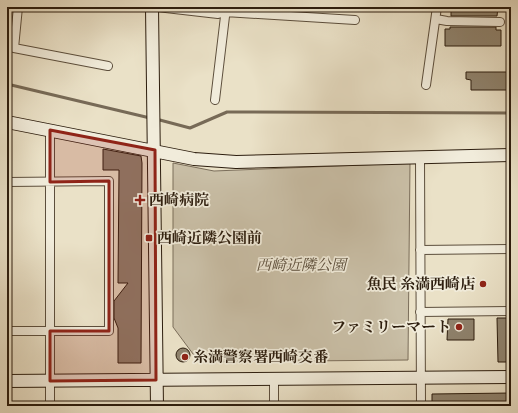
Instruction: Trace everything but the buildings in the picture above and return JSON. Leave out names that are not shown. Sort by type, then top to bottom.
[{"type":"street","points":[[18,7],[14,48],[108,66]]},
{"type":"street","points":[[152,7],[155,150],[157,406]]},
{"type":"street","points":[[157,7],[218,14],[225,10],[355,20]]},
{"type":"street","points":[[426,85],[437,7]]},
{"type":"street","points":[[215,100],[225,10]]},
{"type":"street","points":[[436,19],[447,21],[500,22]]},
{"type":"street","points":[[7,122],[155,150],[194,160],[236,162],[511,155]]},
{"type":"street","points":[[50,130],[50,406]]},
{"type":"street","points":[[420,157],[421,406]]},
{"type":"street","points":[[7,182],[109,181],[109,332],[7,331]]},
{"type":"street","points":[[420,250],[511,249]]},
{"type":"street","points":[[420,312],[511,311]]},
{"type":"street","points":[[7,381],[511,377]]},
{"type":"street","points":[[274,378],[274,406]]},
{"type":"highlighted area","points":[[50,130],[155,150],[156,380],[50,381],[50,331],[109,331],[109,181],[50,182]]},
{"type":"green space","name":"西崎近隣公園","points":[[173,163],[214,171],[410,163],[408,360],[199,362],[173,327]]},
{"type":"waterway","points":[[7,84],[150,118]]},
{"type":"waterway","points":[[156,119],[190,128],[227,112],[511,113]]},
{"type":"place","name":"西崎病院","points":[[140,200]]},
{"type":"place","name":"西崎近隣公園前","points":[[149,238]]},
{"type":"place","name":"魚民 糸満西崎店","points":[[483,284]]},
{"type":"place","name":"ファミリーマート","points":[[459,327]]},
{"type":"place","name":"糸満警察署西崎交番","points":[[185,357]]}]
